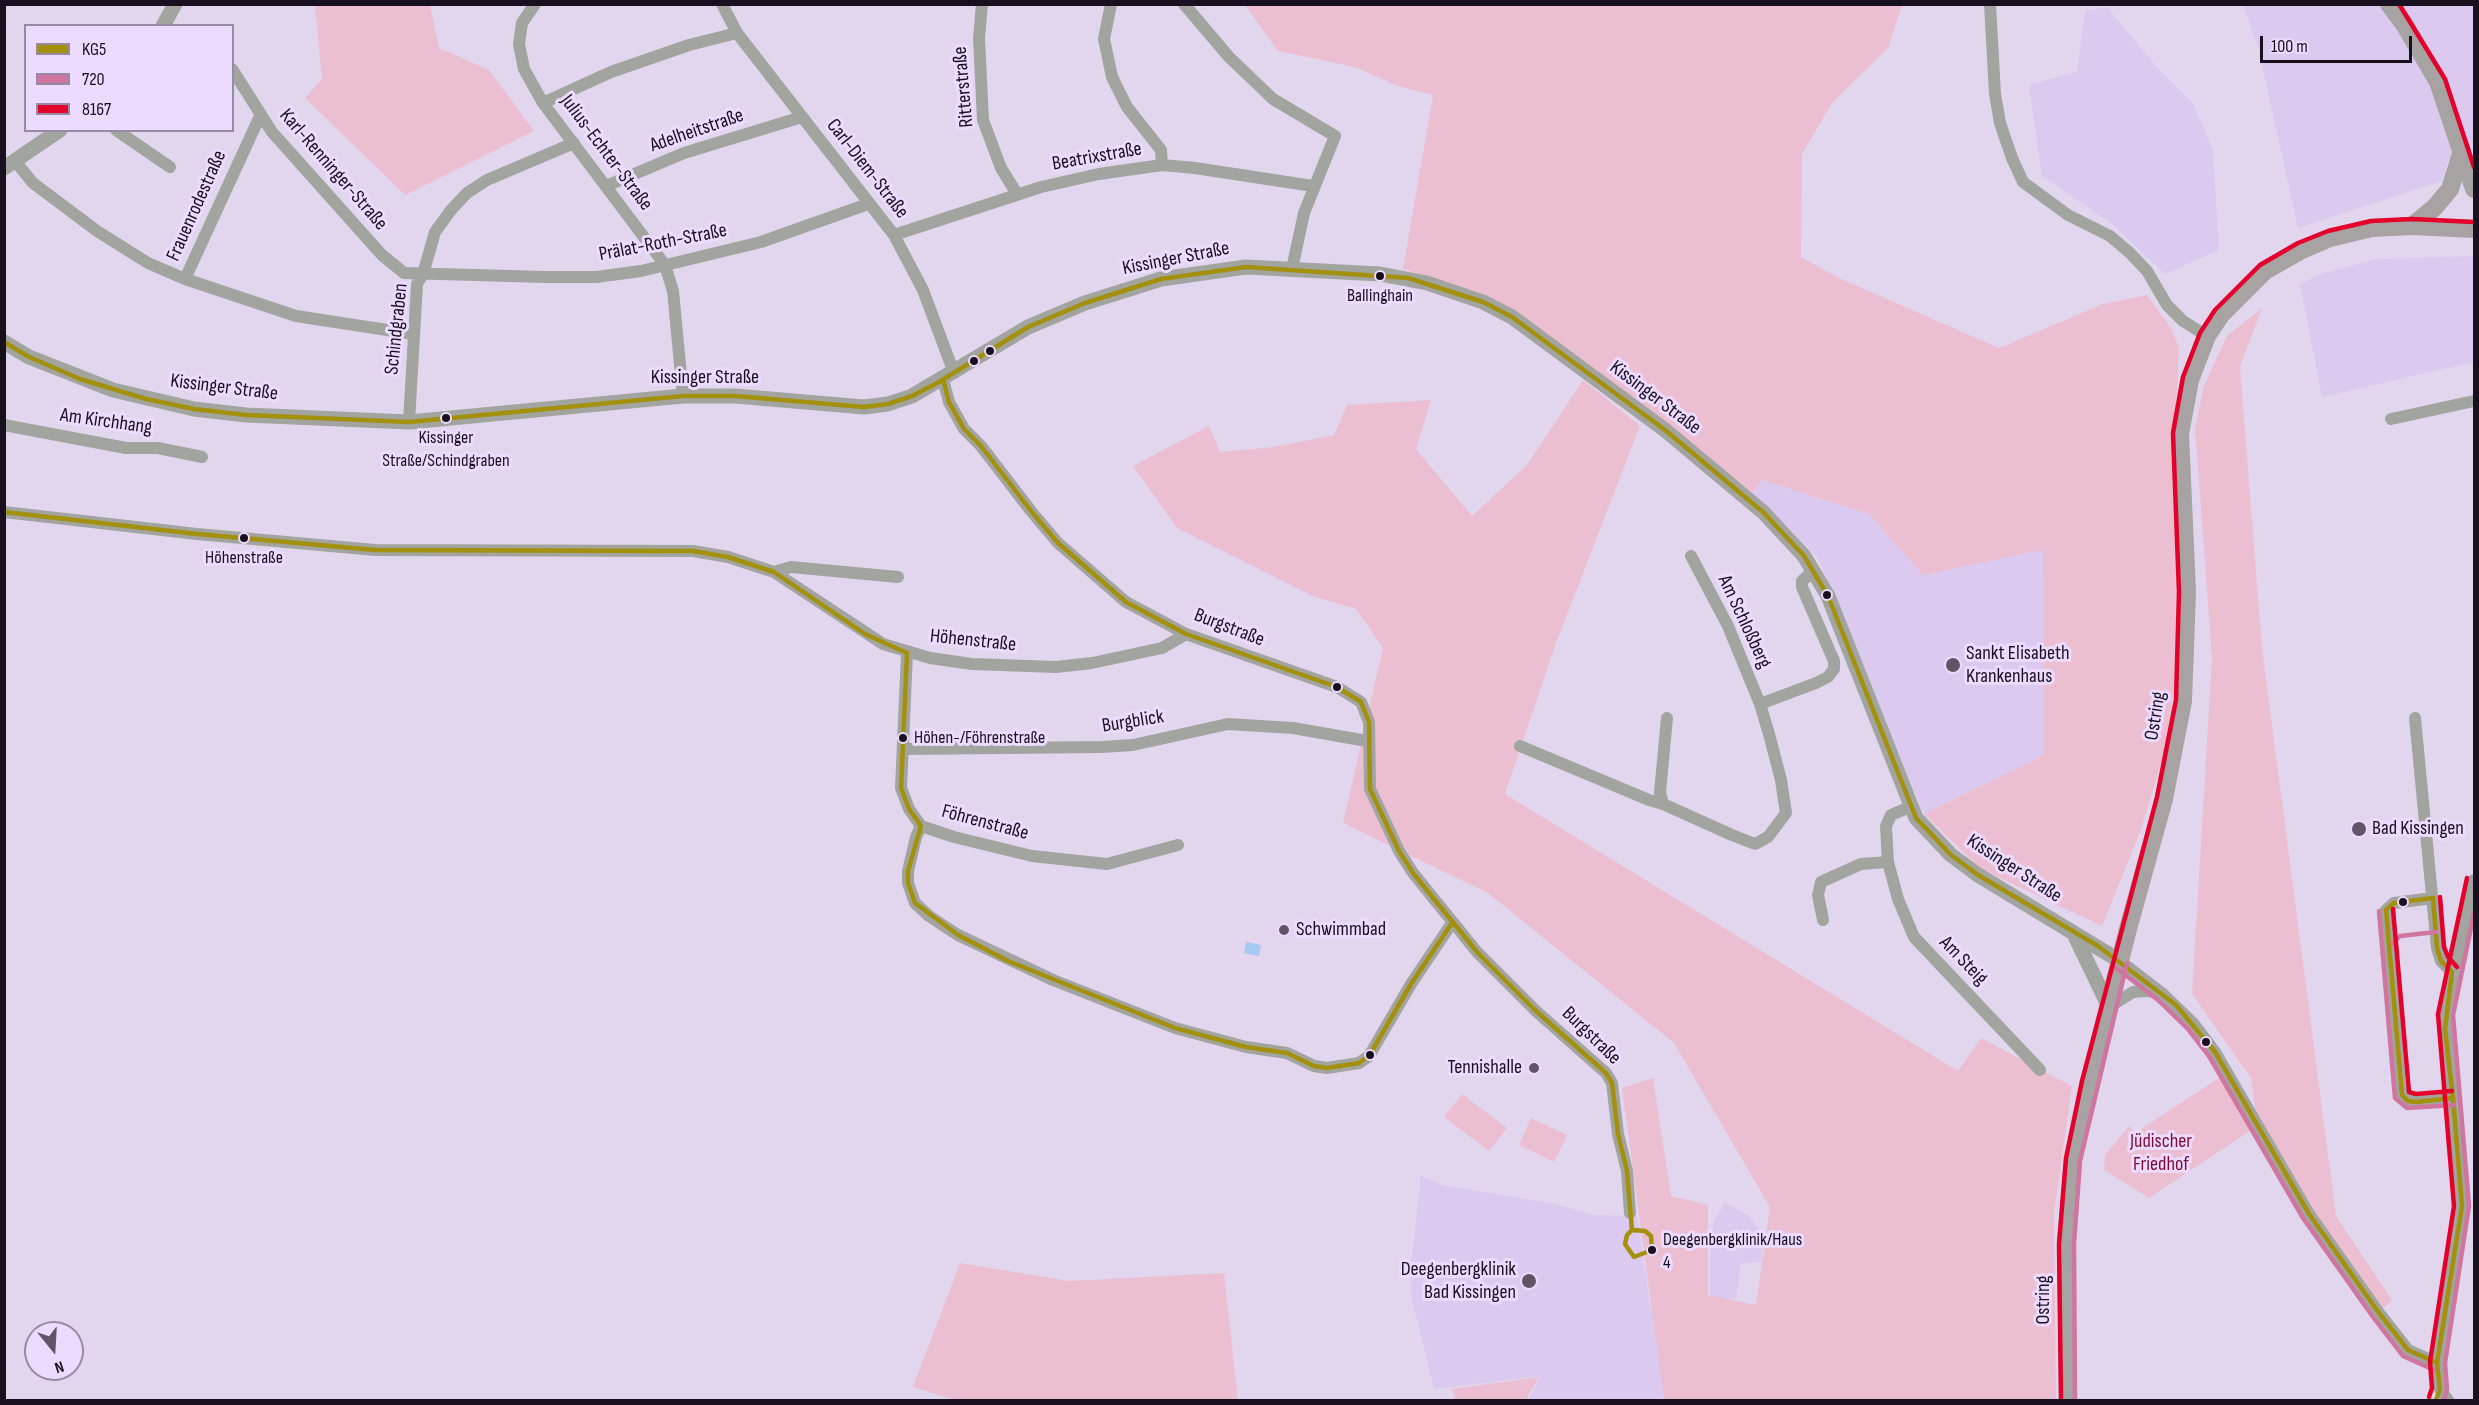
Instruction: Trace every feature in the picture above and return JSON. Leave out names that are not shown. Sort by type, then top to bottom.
[{"type":"main road","points":[[2389,4],[2433,72],[2475,189]]},
{"type":"main road","points":[[2412,226],[2435,207],[2450,189],[2458,170],[2462,151]]},
{"type":"main road","name":"Ostring","points":[[2068,1401],[2066,1244],[2073,1160],[2120,961],[2163,799],[2182,701],[2187,592],[2181,434],[2190,380],[2206,336],[2221,315],[2250,283],[2265,271],[2302,250],[2330,238],[2372,228],[2412,226],[2475,229]]},
{"type":"street","points":[[168,24],[175,4]]},
{"type":"street","name":"Julius-Echter-Straße","points":[[535,4],[522,23],[519,44],[524,69],[543,103],[665,265],[673,291],[683,396]]},
{"type":"street","name":"Carl-Diem-Straße","points":[[722,4],[737,33],[894,235],[923,291],[948,376]]},
{"type":"street","name":"Ritterstraße","points":[[982,4],[979,38],[983,120],[1001,168],[1017,194]]},
{"type":"street","points":[[1111,4],[1104,39],[1112,77],[1127,107],[1161,150],[1162,165]]},
{"type":"street","points":[[1184,4],[1229,57],[1273,99],[1335,136],[1304,213],[1292,269]]},
{"type":"street","points":[[1990,4],[1995,94],[2000,123],[2012,158],[2024,182],[2068,215],[2110,236],[2147,271],[2167,305],[2182,321],[2206,336]]},
{"type":"street","points":[[543,103],[611,72],[689,45],[737,33]]},
{"type":"street","name":"Karl-Renninger-Straße","points":[[234,72],[260,116],[382,255],[404,273],[423,274]]},
{"type":"street","name":"Frauenrodestraße","points":[[185,279],[260,116]]},
{"type":"street","name":"Adelheitstraße","points":[[606,186],[684,153],[802,117]]},
{"type":"street","points":[[57,132],[10,165],[97,231],[148,262],[185,279],[296,316],[413,334]]},
{"type":"street","points":[[119,132],[170,167]]},
{"type":"street","name":"Schindgraben","points":[[409,422],[417,284],[423,274],[435,232],[467,193],[487,180],[574,142]]},
{"type":"street","name":"Beatrixstraße","points":[[894,235],[1017,194],[1099,174],[1162,165],[1313,186]]},
{"type":"street","name":"Prälat-Roth-Straße","points":[[423,274],[596,277],[665,265],[761,242],[868,204]]},
{"type":"street","name":"Kissinger Straße","points":[[4,342],[29,357],[80,379],[146,399],[194,409],[246,415],[409,422],[683,396],[735,396],[864,407],[888,404],[912,396],[1028,327],[1085,303],[1138,286],[1202,272],[1246,267],[1408,278],[1483,302],[1512,317],[1665,430],[1750,500],[1785,535],[1814,570],[1845,636],[1916,818],[1951,855],[1978,875],[2120,961]]},
{"type":"street","name":"Burgstraße","points":[[948,376],[949,402],[964,429],[1058,543],[1126,603],[1186,634],[1353,694],[1366,709],[1369,722],[1367,741],[1370,789],[1413,873],[1477,952],[1536,1011],[1606,1073],[1614,1092],[1618,1134],[1627,1171],[1630,1213]]},
{"type":"street","points":[[2391,419],[2475,401]]},
{"type":"street","name":"Am Kirchhang","points":[[4,425],[126,448],[158,448],[202,457]]},
{"type":"street","name":"Höhenstraße","points":[[4,512],[197,534],[375,550],[693,551],[728,558],[774,572],[883,644],[907,653],[972,664],[1056,667],[1092,663],[1162,648],[1186,634]]},
{"type":"street","name":"Am Schloßberg","points":[[1520,746],[1755,844],[1768,837],[1786,813],[1786,804],[1760,704],[1728,626],[1691,556]]},
{"type":"street","name":"Höhenstraße","points":[[774,572],[791,567],[898,577]]},
{"type":"street","points":[[1760,704],[1816,683],[1828,677],[1834,669],[1834,661],[1802,587],[1802,581],[1814,570]]},
{"type":"street","name":"Föhrenstraße","points":[[907,653],[901,788],[909,809],[921,826],[954,837],[1032,856],[1107,864],[1178,845]]},
{"type":"street","points":[[1663,804],[1660,792],[1667,718]]},
{"type":"street","points":[[2415,718],[2435,925],[2441,961],[2452,972]]},
{"type":"street","name":"Burgblick","points":[[903,749],[1132,745],[1228,724],[1293,729],[1367,741]]},
{"type":"street","name":"Am Steig","points":[[1910,807],[1891,815],[1886,826],[1888,862],[1898,899],[1914,937],[2040,1070]]},
{"type":"street","points":[[921,826],[908,871],[908,884],[915,903],[928,916],[958,935],[1032,972],[1175,1028],[1246,1047],[1287,1053],[1314,1066],[1327,1068],[1359,1063],[1369,1056],[1411,984],[1452,923]]},
{"type":"street","points":[[1823,920],[1818,895],[1821,882],[1861,864],[1888,862]]},
{"type":"street","points":[[2448,1401],[2438,1395],[2437,1363],[2462,1206],[2445,1015],[2452,972],[2463,941],[2475,880]]},
{"type":"street","points":[[2433,898],[2394,903],[2386,910],[2402,1095],[2408,1101],[2416,1102],[2453,1098]]},
{"type":"street","points":[[2073,932],[2109,1007],[2133,992],[2147,990],[2163,994]]},
{"type":"street","points":[[2120,961],[2163,994],[2194,1024],[2215,1052],[2309,1214],[2379,1313],[2408,1350],[2437,1363]]},
{"type":"shaded area","points":[[2243,5],[2474,5],[2474,152],[2471,143],[2448,162],[2442,181],[2298,228],[2258,47]]},
{"type":"shaded area","points":[[2107,7],[2156,66],[2193,103],[2213,151],[2219,250],[2165,274],[2112,224],[2042,176],[2029,85],[2077,72],[2085,11]]},
{"type":"shaded area","points":[[2474,256],[2474,362],[2322,397],[2300,285],[2317,275],[2376,259]]},
{"type":"shaded area","name":"Sankt Elisabeth Krankenhaus","points":[[1762,480],[1869,514],[1923,575],[2043,550],[2044,755],[1924,814],[1817,557],[1752,493]]},
{"type":"shaded area","name":"Deegenbergklinik Bad Kissingen","points":[[1421,1176],[1442,1185],[1550,1203],[1595,1215],[1637,1216],[1650,1305],[1655,1312],[1710,1297],[1713,1223],[1725,1203],[1748,1215],[1762,1234],[1762,1262],[1741,1263],[1736,1298],[1719,1305],[1663,1400],[1528,1400],[1541,1376],[1434,1389],[1411,1295],[1411,1265]]},
{"type":"green space","points":[[315,5],[430,5],[439,48],[489,70],[534,131],[405,195],[305,98],[322,79]]},
{"type":"green space","points":[[1245,5],[1902,5],[1888,48],[1832,103],[1802,154],[1801,257],[1839,278],[1999,348],[2103,304],[2147,295],[2171,328],[2179,348],[2173,476],[2179,605],[2174,685],[2166,746],[2141,830],[2102,926],[1981,869],[1924,814],[2044,755],[2043,550],[1923,575],[1869,514],[1762,480],[1752,493],[1640,404],[1461,287],[1403,269],[1433,95],[1398,86],[1355,67],[1278,51]]},
{"type":"green space","points":[[2262,308],[2240,367],[2262,648],[2336,1216],[2392,1300],[2381,1310],[2311,1210],[2256,1115],[2251,1078],[2192,994],[2212,658],[2195,428],[2204,386],[2227,336]]},
{"type":"green space","points":[[1583,380],[1640,426],[1556,643],[1505,794],[1958,1071],[1981,1038],[2072,1086],[2054,1213],[2056,1400],[1664,1400],[1622,1088],[1653,1078],[1671,1196],[1708,1205],[1708,1295],[1756,1305],[1770,1207],[1674,1043],[1488,893],[1343,823],[1383,648],[1356,609],[1312,596],[1177,528],[1133,466],[1209,426],[1220,452],[1274,447],[1334,435],[1347,405],[1431,400],[1416,449],[1472,516],[1527,465]]},
{"type":"green space","name":"Jüdischer Friedhof","points":[[2219,1078],[2253,1129],[2149,1198],[2104,1170],[2105,1155],[2129,1126],[2135,1133]]},
{"type":"green space","points":[[1462,1094],[1507,1128],[1489,1151],[1444,1117]]},
{"type":"green space","points":[[1531,1118],[1567,1135],[1554,1162],[1519,1145]]},
{"type":"green space","points":[[960,1263],[1069,1281],[1224,1273],[1238,1400],[954,1400],[913,1387]]},
{"type":"green space","points":[[1539,1377],[1526,1400],[1455,1400],[1452,1389]]},
{"type":"water","points":[[1246,942],[1261,945],[1259,956],[1244,953]]},
{"type":"transit line","name":"8167","points":[[2399,4],[2445,79],[2474,167]]},
{"type":"transit line","name":"8167","points":[[2061,1400],[2059,1244],[2066,1158],[2082,1081],[2157,797],[2176,700],[2179,592],[2173,433],[2183,377],[2200,333],[2215,310],[2260,265],[2298,243],[2328,231],[2371,221],[2412,219],[2474,222]]},
{"type":"transit line","name":"KG5","points":[[4,342],[29,357],[80,379],[146,399],[194,409],[246,415],[409,422],[683,396],[735,396],[864,407],[888,404],[912,396],[939,382],[1028,327],[1085,303],[1161,279],[1246,267],[1408,278],[1483,302],[1512,317],[1665,430],[1763,512],[1804,556],[1828,596],[1916,818],[1951,855],[1978,875],[2098,946],[2176,1005],[2215,1052],[2309,1214],[2379,1313],[2408,1350],[2437,1363]]},
{"type":"transit line","name":"KG5","points":[[943,379],[949,402],[964,429],[981,446],[1031,511],[1058,543],[1126,602],[1186,634],[1337,687],[1361,702],[1369,722],[1370,789],[1399,851],[1413,873],[1477,952],[1536,1011],[1606,1073],[1612,1083],[1618,1134],[1627,1171],[1632,1230]]},
{"type":"transit line","name":"KG5","points":[[4,512],[197,534],[375,550],[693,551],[728,557],[774,572],[865,634],[907,653],[901,788],[909,809],[921,826],[908,871],[908,883],[915,903],[958,935],[1008,961],[1175,1028],[1246,1047],[1287,1053],[1314,1066],[1327,1068],[1359,1063],[1369,1056],[1411,984],[1452,923]]},
{"type":"transit line","name":"8167","points":[[2429,1397],[2432,1388],[2430,1362],[2454,1206],[2438,1014],[2467,878]]},
{"type":"transit line","name":"8167","points":[[2440,897],[2444,947],[2448,957],[2457,967]]},
{"type":"transit line","name":"KG5","points":[[2433,898],[2437,948],[2441,961],[2452,972],[2445,1029],[2453,1098],[2416,1102],[2408,1101],[2402,1095],[2386,910],[2394,903],[2433,898]]},
{"type":"transit line","name":"8167","points":[[2393,909],[2409,1092],[2416,1094],[2452,1091]]},
{"type":"transit line","name":"720","points":[[2379,911],[2395,1098],[2407,1108],[2454,1105]]},
{"type":"transit line","name":"720","points":[[2444,1400],[2447,1389],[2445,1363],[2469,1206],[2453,1015],[2474,913]]},
{"type":"transit line","name":"720","points":[[2393,943],[2400,936],[2436,932]]},
{"type":"transit line","name":"720","points":[[2075,1400],[2074,1244],[2080,1161],[2127,963]]},
{"type":"transit line","name":"720","points":[[2115,967],[2158,1000],[2188,1029],[2209,1056],[2303,1218],[2373,1317],[2403,1356],[2434,1370]]},
{"type":"transit line","name":"KG5","points":[[2436,1400],[2440,1389],[2437,1363],[2462,1206],[2453,1098]]},
{"type":"transit line","name":"KG5","points":[[1632,1230],[1645,1231],[1651,1236],[1652,1250],[1634,1257],[1625,1244],[1627,1235],[1632,1230]]},
{"type":"place","name":"Ballinghain","points":[[1380,276]]},
{"type":"place","name":"Kissinger Straße/Schindgraben","points":[[446,418]]},
{"type":"place","name":"Höhenstraße","points":[[244,538]]},
{"type":"place","name":"Sankt Elisabeth Krankenhaus","points":[[1953,665]]},
{"type":"place","name":"Höhen-/Föhrenstraße","points":[[903,738]]},
{"type":"place","name":"Bad Kissingen","points":[[2359,829]]},
{"type":"place","name":"Schwimmbad","points":[[1284,930]]},
{"type":"place","name":"Tennishalle","points":[[1534,1068]]},
{"type":"place","name":"Deegenbergklinik/Haus 4","points":[[1652,1250]]},
{"type":"place","name":"Deegenbergklinik Bad Kissingen","points":[[1529,1281]]}]
